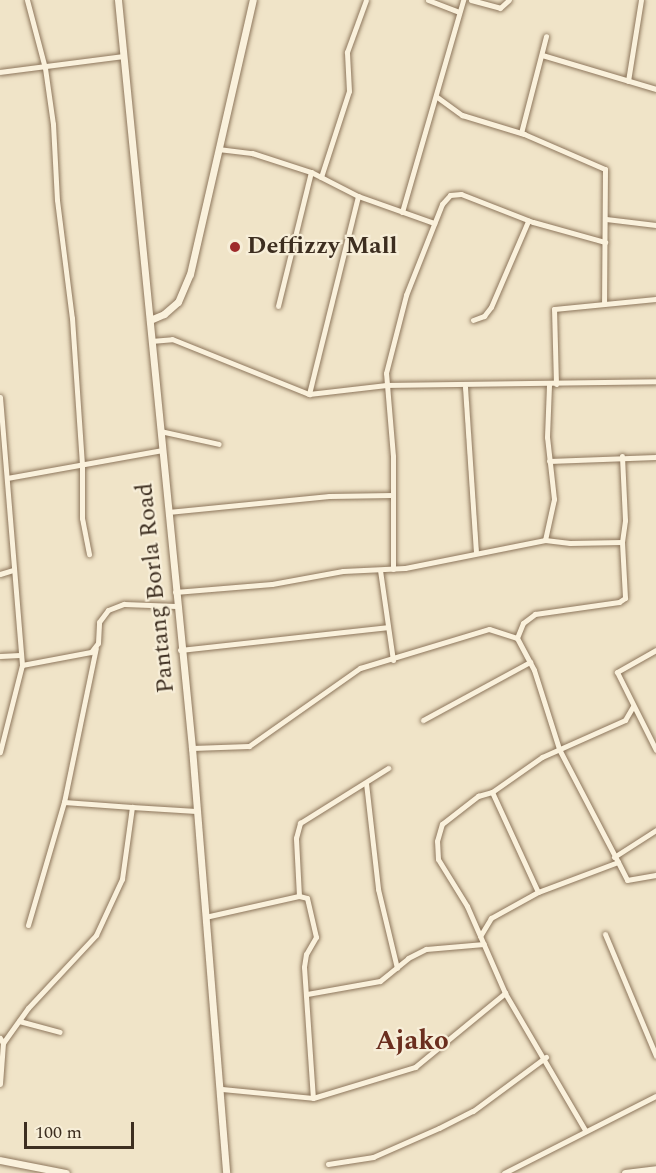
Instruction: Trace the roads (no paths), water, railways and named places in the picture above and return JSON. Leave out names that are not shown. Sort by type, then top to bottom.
[{"type":"street","points":[[27,0],[45,68],[69,287],[82,464],[82,518],[89,554]]},
{"type":"street","name":"Pantang Borla Road","points":[[118,0],[180,650],[192,748],[222,1089],[226,1173]]},
{"type":"street","points":[[150,320],[168,311],[183,294],[253,0]]},
{"type":"street","points":[[321,177],[348,92],[347,52],[366,0]]},
{"type":"street","points":[[428,0],[459,12]]},
{"type":"street","points":[[402,212],[415,159],[437,97],[463,0]]},
{"type":"street","points":[[471,0],[500,8],[509,0]]},
{"type":"street","points":[[628,81],[641,0]]},
{"type":"street","points":[[521,133],[546,36]]},
{"type":"street","points":[[0,72],[45,68],[123,56]]},
{"type":"street","points":[[542,56],[656,89]]},
{"type":"street","points":[[437,97],[462,115],[521,133],[605,169],[604,304]]},
{"type":"street","points":[[218,149],[252,153],[311,172],[358,196],[434,223]]},
{"type":"street","points":[[278,306],[311,172]]},
{"type":"street","points":[[393,569],[391,411],[386,373],[406,295],[434,223],[450,195],[461,194],[528,220],[605,242]]},
{"type":"street","points":[[309,394],[358,196]]},
{"type":"street","points":[[606,219],[656,225]]},
{"type":"street","points":[[473,320],[491,307],[528,220]]},
{"type":"street","points":[[556,384],[554,309],[656,299]]},
{"type":"street","points":[[151,341],[172,339],[309,394],[386,385],[465,387],[656,381]]},
{"type":"street","points":[[545,540],[554,499],[549,461],[549,384]]},
{"type":"street","points":[[465,387],[476,553]]},
{"type":"street","points":[[0,397],[22,665],[0,748]]},
{"type":"street","points":[[160,431],[219,444]]},
{"type":"street","points":[[7,478],[162,450]]},
{"type":"street","points":[[549,461],[622,456],[656,457]]},
{"type":"street","points":[[517,638],[523,623],[535,614],[619,602],[625,598],[622,542],[626,520],[622,456]]},
{"type":"street","points":[[168,512],[319,497],[393,495]]},
{"type":"street","points":[[0,499],[7,496]]},
{"type":"street","points":[[175,592],[393,569],[545,540],[570,543],[622,542]]},
{"type":"street","points":[[0,574],[13,570]]},
{"type":"street","points":[[380,570],[393,660]]},
{"type":"street","points":[[28,925],[64,802],[96,648],[99,622],[108,610],[124,604],[176,606]]},
{"type":"street","points":[[180,650],[387,627]]},
{"type":"street","points":[[192,748],[249,746],[360,668],[393,660],[453,637],[489,629],[517,638],[530,662],[559,749],[627,880],[656,875]]},
{"type":"street","points":[[22,665],[96,648]]},
{"type":"street","points":[[656,650],[617,672],[656,750]]},
{"type":"street","points":[[0,656],[20,655]]},
{"type":"street","points":[[423,720],[530,662]]},
{"type":"street","points":[[585,1130],[546,1057],[505,993],[480,936],[438,859],[437,841],[442,824],[478,796],[492,792],[559,749],[625,720],[633,706]]},
{"type":"street","points":[[299,896],[296,838],[300,823],[388,768]]},
{"type":"street","points":[[366,783],[378,889],[397,968]]},
{"type":"street","points":[[492,792],[538,892]]},
{"type":"street","points":[[64,802],[196,811]]},
{"type":"street","points":[[0,1084],[2,1041],[96,935],[122,879],[132,807]]},
{"type":"street","points":[[480,936],[491,918],[538,892],[616,859],[656,830]]},
{"type":"street","points":[[206,917],[299,896],[307,898],[316,937],[306,954],[313,1098]]},
{"type":"street","points":[[605,934],[656,1056]]},
{"type":"street","points":[[307,994],[380,981],[426,949],[484,944]]},
{"type":"street","points":[[222,1089],[313,1098],[415,1067],[505,993]]},
{"type":"street","points":[[19,1021],[60,1032]]},
{"type":"street","points":[[328,1164],[373,1157],[439,1128],[473,1111],[546,1057]]},
{"type":"street","points":[[504,1173],[656,1096]]},
{"type":"street","points":[[0,1160],[66,1173]]},
{"type":"street","points":[[625,1173],[656,1169]]},
{"type":"place","name":"Deffizzy Mall","points":[[235,247]]},
{"type":"district","name":"Ajako","points":[[412,1042]]}]
